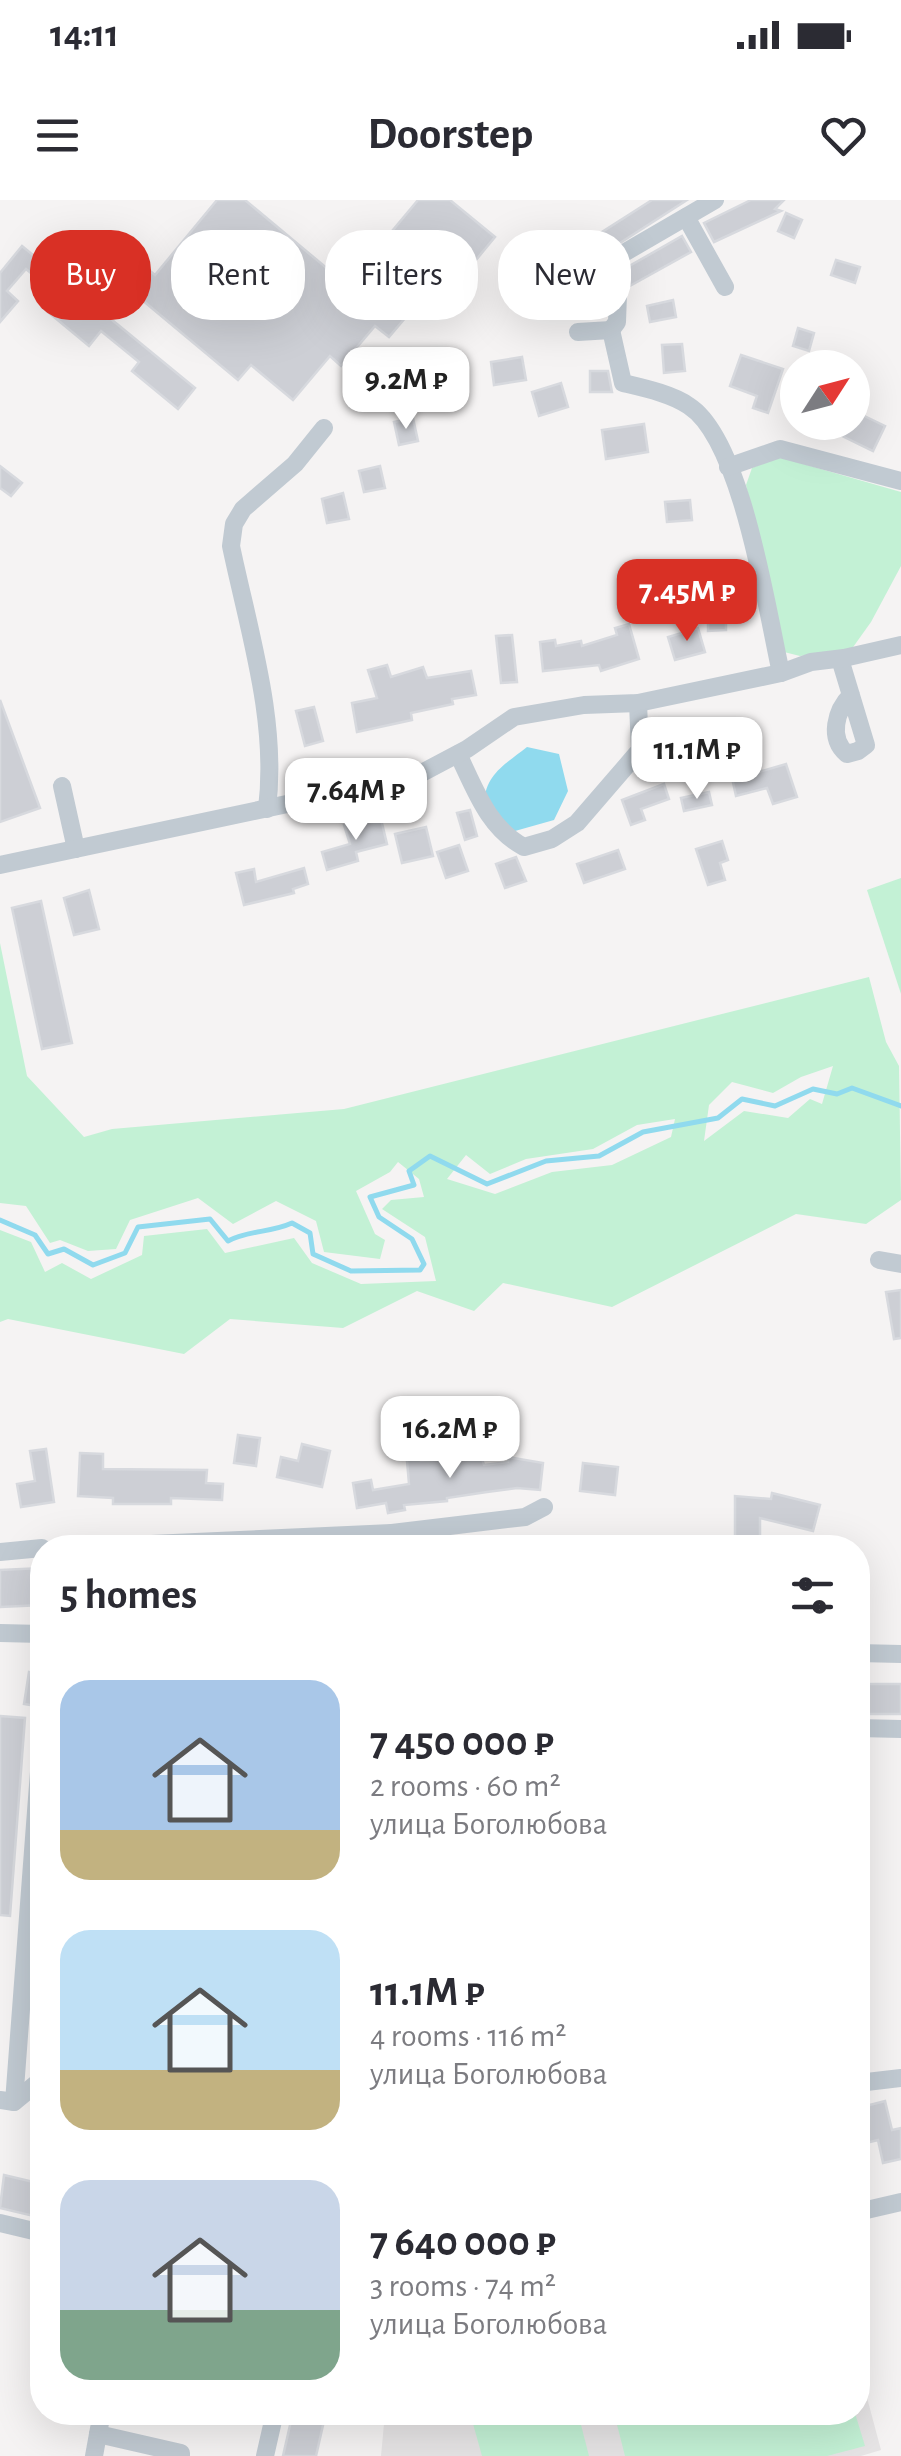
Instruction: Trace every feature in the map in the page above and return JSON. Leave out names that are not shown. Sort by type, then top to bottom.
[{"type":"street","points":[[631,249],[715,200]]},
{"type":"street","points":[[686,217],[725,287]]},
{"type":"street","points":[[617,320],[611,330],[623,384],[690,406],[715,434],[744,508],[781,673]]},
{"type":"street","points":[[578,332],[611,330]]},
{"type":"street","points":[[266,808],[271,775],[269,731],[232,546],[234,524],[243,509],[295,464],[324,428]]},
{"type":"street","points":[[728,467],[780,449],[901,481]]},
{"type":"street","points":[[0,866],[414,777],[514,717],[584,705],[638,704],[781,673],[811,662],[901,645]]},
{"type":"street","points":[[840,659],[851,695]]},
{"type":"street","points":[[458,754],[488,816],[511,840],[524,846],[552,838],[578,823],[640,750],[638,704]]},
{"type":"street","points":[[62,786],[76,849]]},
{"type":"street","points":[[879,1260],[901,1264]]},
{"type":"street","points":[[420,1535],[525,1516],[544,1507]]},
{"type":"street","points":[[0,1552],[30,1549]]},
{"type":"street","points":[[0,1634],[30,1634]]},
{"type":"street","points":[[870,1654],[901,1654]]},
{"type":"street","points":[[870,1728],[901,1728]]},
{"type":"street","points":[[7,2101],[30,1859]]},
{"type":"street","points":[[870,2082],[900,2078]]},
{"type":"street","points":[[7,2101],[30,2087]]},
{"type":"street","points":[[870,2209],[901,2202]]},
{"type":"street","points":[[0,2223],[30,2230]]},
{"type":"street","points":[[94,2456],[100,2425]]},
{"type":"street","points":[[265,2456],[273,2425]]},
{"type":"street","points":[[98,2434],[181,2456]]},
{"type":"shaded area","points":[[870,2409],[881,2450],[861,2456],[381,2456],[384,2425],[870,2425]]},
{"type":"green space","points":[[779,457],[901,492],[901,566],[851,650],[800,656],[784,652],[746,485],[752,468]]},
{"type":"green space","points":[[901,878],[901,994],[867,890]]},
{"type":"green space","points":[[0,943],[27,1076],[84,1137],[112,1129],[344,1109],[869,977],[886,1042],[899,1066],[901,1200],[866,1224],[796,1214],[612,1307],[503,1283],[474,1311],[417,1291],[343,1328],[230,1319],[184,1354],[8,1319],[0,1322],[0,1230],[31,1242],[45,1272],[62,1263],[91,1279],[142,1255],[144,1236],[207,1229],[225,1253],[294,1238],[312,1263],[361,1284],[436,1281],[425,1237],[382,1209],[391,1200],[424,1197],[419,1179],[398,1162],[390,1172],[356,1191],[375,1234],[385,1240],[380,1259],[324,1252],[316,1221],[276,1201],[233,1224],[198,1198],[130,1220],[116,1249],[88,1251],[60,1240],[50,1243],[26,1206],[0,1203]],"holes":[[[833,1066],[822,1104],[810,1099],[788,1118],[744,1111],[704,1141],[709,1105],[732,1082],[773,1093],[801,1077]],[[675,1119],[671,1137],[612,1165],[552,1172],[495,1194],[447,1179],[466,1155],[490,1174],[526,1159],[593,1149],[637,1125]]]},
{"type":"green space","points":[[473,2425],[581,2425],[589,2456],[482,2456]]},
{"type":"green space","points":[[617,2425],[859,2425],[865,2446],[827,2456],[625,2456]]},
{"type":"water","points":[[527,747],[559,754],[568,791],[554,820],[515,831],[484,807],[485,796],[496,772]]},
{"type":"building","points":[[217,200],[245,200],[281,230],[192,230]]},
{"type":"building","points":[[418,200],[450,200],[495,237],[478,258],[478,230],[393,230]]},
{"type":"building","points":[[652,200],[687,200],[631,236],[631,230],[605,230]]},
{"type":"building","points":[[751,200],[784,200],[775,209],[781,211],[714,242],[704,223]]},
{"type":"building","points":[[786,213],[802,220],[794,238],[778,231]]},
{"type":"building","points":[[682,236],[691,252],[631,285],[631,265]]},
{"type":"building","points":[[22,246],[30,253],[30,272],[26,269],[7,291],[18,301],[0,322],[0,273]]},
{"type":"building","points":[[305,250],[325,267],[325,320],[403,320],[389,337],[375,326],[341,366],[330,356],[293,400],[251,365],[238,380],[151,307],[151,272],[155,275],[171,256],[171,320],[305,320]]},
{"type":"building","points":[[836,260],[860,267],[855,283],[831,275]]},
{"type":"building","points":[[673,300],[676,317],[650,322],[647,306]]},
{"type":"building","points":[[58,320],[112,320],[195,388],[178,409],[132,371],[139,362],[101,331],[89,346]]},
{"type":"building","points":[[798,328],[814,333],[809,350],[793,346]]},
{"type":"building","points":[[682,344],[685,371],[664,373],[662,345]]},
{"type":"building","points":[[741,355],[780,368],[768,413],[753,408],[757,396],[730,386]]},
{"type":"building","points":[[522,357],[526,380],[494,385],[491,362]]},
{"type":"building","points":[[590,371],[608,371],[612,392],[590,392]]},
{"type":"building","points":[[561,383],[568,407],[539,416],[532,392]]},
{"type":"building","points":[[413,418],[418,441],[399,445],[394,422]]},
{"type":"building","points":[[870,419],[885,426],[873,451],[850,440],[870,440]]},
{"type":"building","points":[[644,424],[648,452],[606,459],[602,430]]},
{"type":"building","points":[[0,466],[22,483],[11,496],[0,488]]},
{"type":"building","points":[[380,466],[385,488],[364,492],[359,471]]},
{"type":"building","points":[[343,493],[349,519],[327,523],[322,499]]},
{"type":"building","points":[[690,500],[692,520],[667,522],[665,502]]},
{"type":"building","points":[[726,608],[726,630],[708,631],[708,609]]},
{"type":"building","points":[[629,624],[639,659],[601,671],[599,665],[543,671],[540,642],[555,640],[556,646],[581,641],[582,646],[617,635],[615,628]]},
{"type":"building","points":[[698,628],[705,652],[675,660],[668,637]]},
{"type":"building","points":[[512,635],[517,682],[501,683],[496,636]]},
{"type":"building","points":[[387,665],[391,677],[423,667],[427,678],[471,671],[476,695],[411,713],[412,720],[357,732],[352,703],[377,698],[368,670]]},
{"type":"building","points":[[0,700],[40,808],[0,822]]},
{"type":"building","points":[[314,707],[323,741],[305,746],[296,711]]},
{"type":"building","points":[[711,747],[717,771],[701,776],[694,752]]},
{"type":"building","points":[[753,763],[755,773],[786,764],[797,797],[773,804],[767,788],[736,796],[730,769]]},
{"type":"building","points":[[664,784],[669,799],[641,809],[645,820],[631,825],[622,800]]},
{"type":"building","points":[[709,792],[712,805],[684,811],[681,798]]},
{"type":"building","points":[[470,810],[477,836],[465,840],[457,813]]},
{"type":"building","points":[[381,819],[387,844],[356,852],[358,861],[327,870],[322,852],[350,844],[344,825]]},
{"type":"building","points":[[426,827],[433,856],[402,863],[395,834]]},
{"type":"building","points":[[722,841],[728,860],[720,863],[725,880],[708,885],[696,849]]},
{"type":"building","points":[[459,845],[468,871],[446,878],[437,852]]},
{"type":"building","points":[[618,850],[625,869],[584,883],[577,864]]},
{"type":"building","points":[[516,857],[526,881],[505,888],[496,864]]},
{"type":"building","points":[[304,868],[308,884],[293,889],[294,893],[244,905],[236,873],[254,869],[256,882]]},
{"type":"building","points":[[89,890],[99,929],[74,935],[64,898]]},
{"type":"building","points":[[41,901],[72,1043],[42,1049],[12,908]]},
{"type":"building","points":[[901,1290],[901,1338],[894,1339],[886,1292]]},
{"type":"building","points":[[238,1435],[260,1438],[256,1466],[234,1463]]},
{"type":"building","points":[[302,1444],[330,1451],[322,1487],[277,1477],[281,1457],[298,1461]]},
{"type":"building","points":[[420,1447],[421,1461],[481,1456],[484,1465],[508,1462],[508,1457],[543,1463],[540,1490],[517,1488],[447,1498],[404,1505],[405,1510],[388,1513],[386,1503],[357,1508],[353,1483],[371,1480],[373,1490],[409,1484],[406,1449]]},
{"type":"building","points":[[46,1449],[54,1502],[21,1507],[17,1484],[35,1481],[30,1451]]},
{"type":"building","points":[[80,1453],[103,1454],[103,1469],[207,1470],[206,1483],[223,1484],[222,1500],[171,1498],[171,1504],[113,1504],[113,1498],[78,1496]]},
{"type":"building","points":[[583,1463],[618,1467],[615,1495],[580,1491]]},
{"type":"building","points":[[772,1493],[820,1505],[813,1531],[760,1518],[760,1535],[735,1535],[735,1496],[771,1499]]},
{"type":"building","points":[[30,1569],[30,1606],[0,1607],[0,1570]]},
{"type":"building","points":[[29,1672],[30,1672],[30,1705],[24,1704]]},
{"type":"building","points":[[870,1684],[901,1684],[901,1714],[870,1714]]},
{"type":"building","points":[[0,1716],[25,1718],[10,1916],[0,1915]]},
{"type":"building","points":[[885,2101],[892,2130],[901,2128],[901,2159],[883,2163],[878,2140],[870,2142],[870,2105]]},
{"type":"building","points":[[4,2175],[30,2181],[30,2215],[0,2208]]},
{"type":"building","points":[[290,2425],[323,2425],[316,2456],[283,2456]]},
{"type":"waterway","points":[[0,1220],[35,1235],[48,1254],[64,1249],[93,1265],[125,1253],[138,1227],[210,1219],[228,1241],[292,1223],[310,1233],[313,1254],[351,1271],[420,1270],[424,1264],[412,1239],[379,1217],[370,1197],[414,1185],[409,1171],[430,1156],[487,1184],[546,1161],[599,1156],[643,1132],[718,1118],[742,1099],[775,1106],[813,1089],[837,1094],[852,1088],[901,1106]]}]
